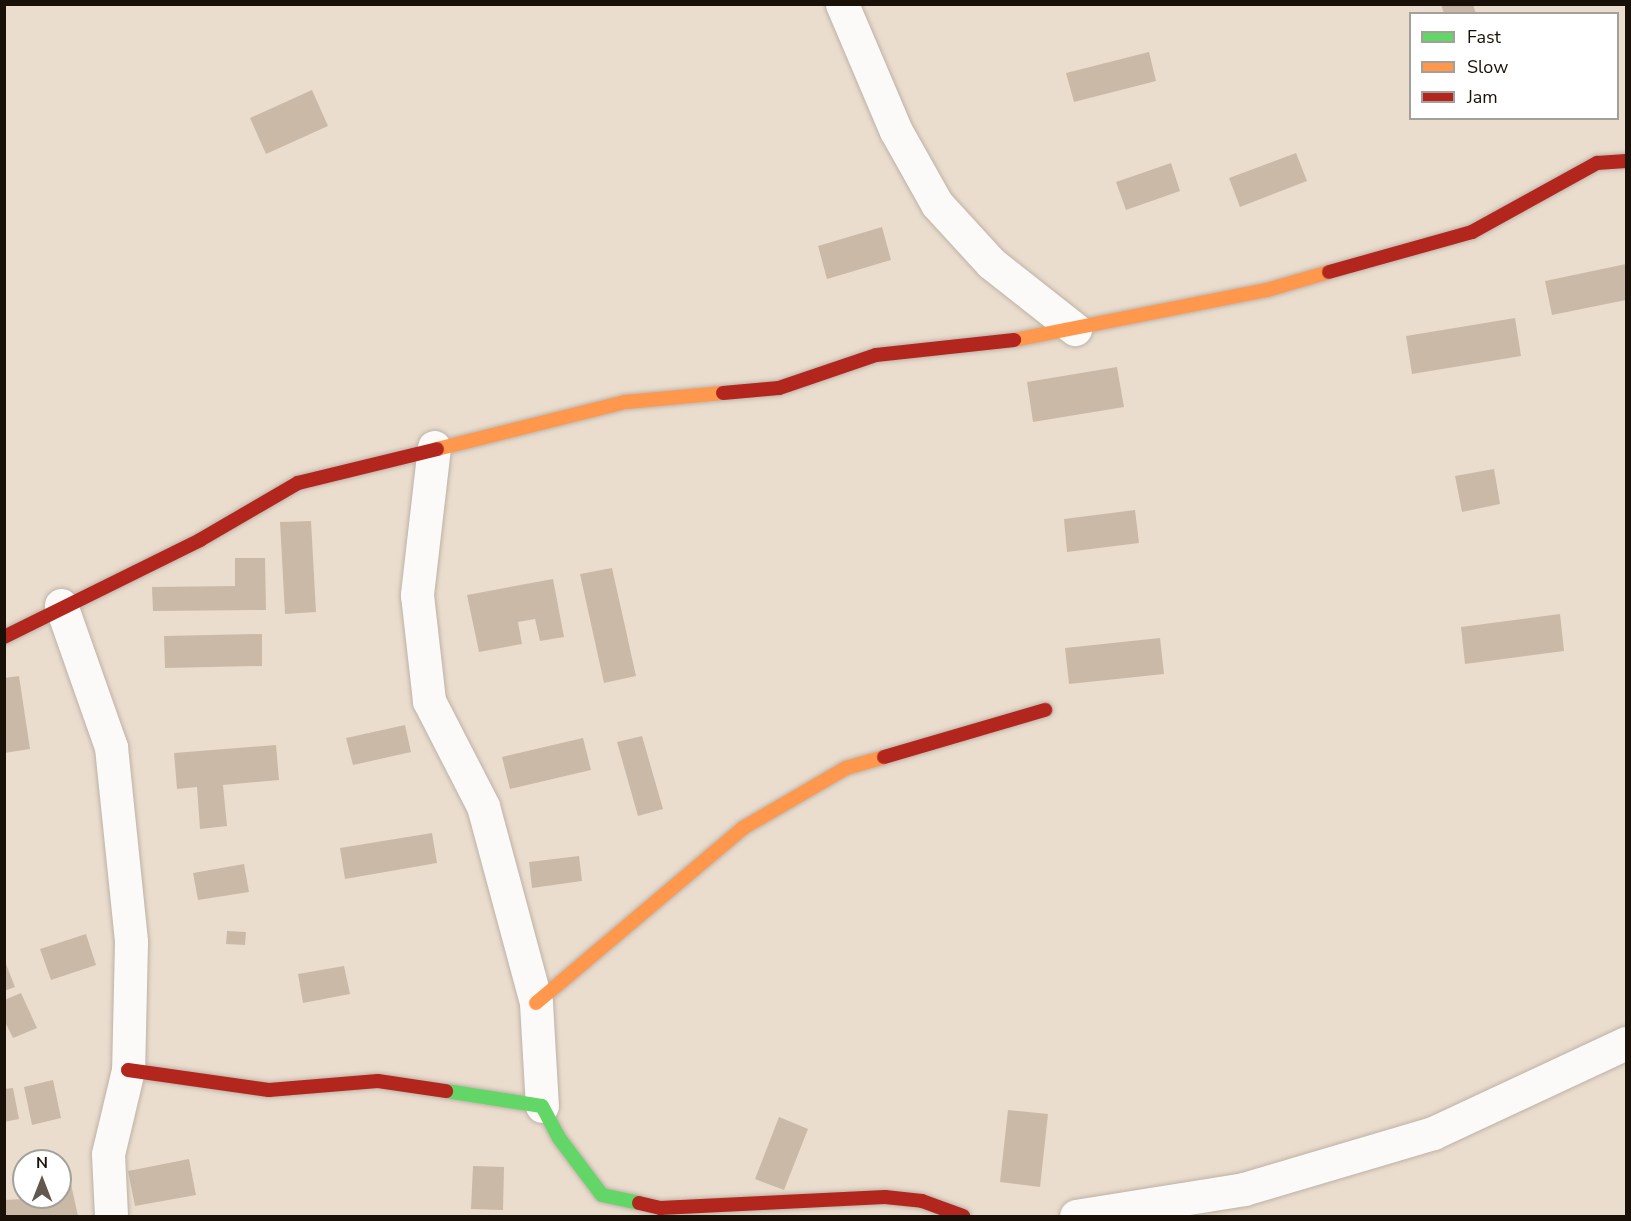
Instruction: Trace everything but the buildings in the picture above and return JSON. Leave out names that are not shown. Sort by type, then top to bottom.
[{"type":"street","points":[[842,4],[896,131],[937,204],[991,263],[1075,329]]},
{"type":"street","points":[[4,638],[61,605],[200,540],[298,483],[434,447],[626,402],[779,388],[876,355],[1075,329],[1267,290],[1472,232],[1597,163],[1626,161]]},
{"type":"street","points":[[434,447],[417,595],[429,701],[483,806],[536,1003],[542,1106],[559,1138],[602,1195],[660,1208],[885,1197],[922,1201],[963,1216]]},
{"type":"street","points":[[61,605],[111,747],[131,942],[128,1070],[108,1154],[111,1216]]},
{"type":"street","points":[[536,1003],[743,828],[846,768],[1045,710]]},
{"type":"street","points":[[1076,1216],[1244,1189],[1433,1133],[1626,1042]]},
{"type":"street","points":[[128,1070],[269,1090],[378,1081],[542,1106]]},
{"type":"traffic: fast","points":[[446,1091],[542,1106],[559,1138],[602,1195],[639,1203]]},
{"type":"traffic: slow","points":[[1014,340],[1267,290],[1329,272]]},
{"type":"traffic: slow","points":[[437,449],[626,402],[723,393]]},
{"type":"traffic: slow","points":[[536,1003],[743,828],[846,768],[884,757]]},
{"type":"traffic: jam","points":[[1329,272],[1472,232],[1597,163],[1626,161]]},
{"type":"traffic: jam","points":[[723,393],[779,388],[876,355],[1014,340]]},
{"type":"traffic: jam","points":[[4,637],[200,540],[298,483],[437,449]]},
{"type":"traffic: jam","points":[[884,757],[1045,710]]},
{"type":"traffic: jam","points":[[128,1070],[269,1090],[378,1081],[446,1091]]},
{"type":"traffic: jam","points":[[639,1203],[660,1208],[885,1197],[922,1201],[963,1216]]}]
